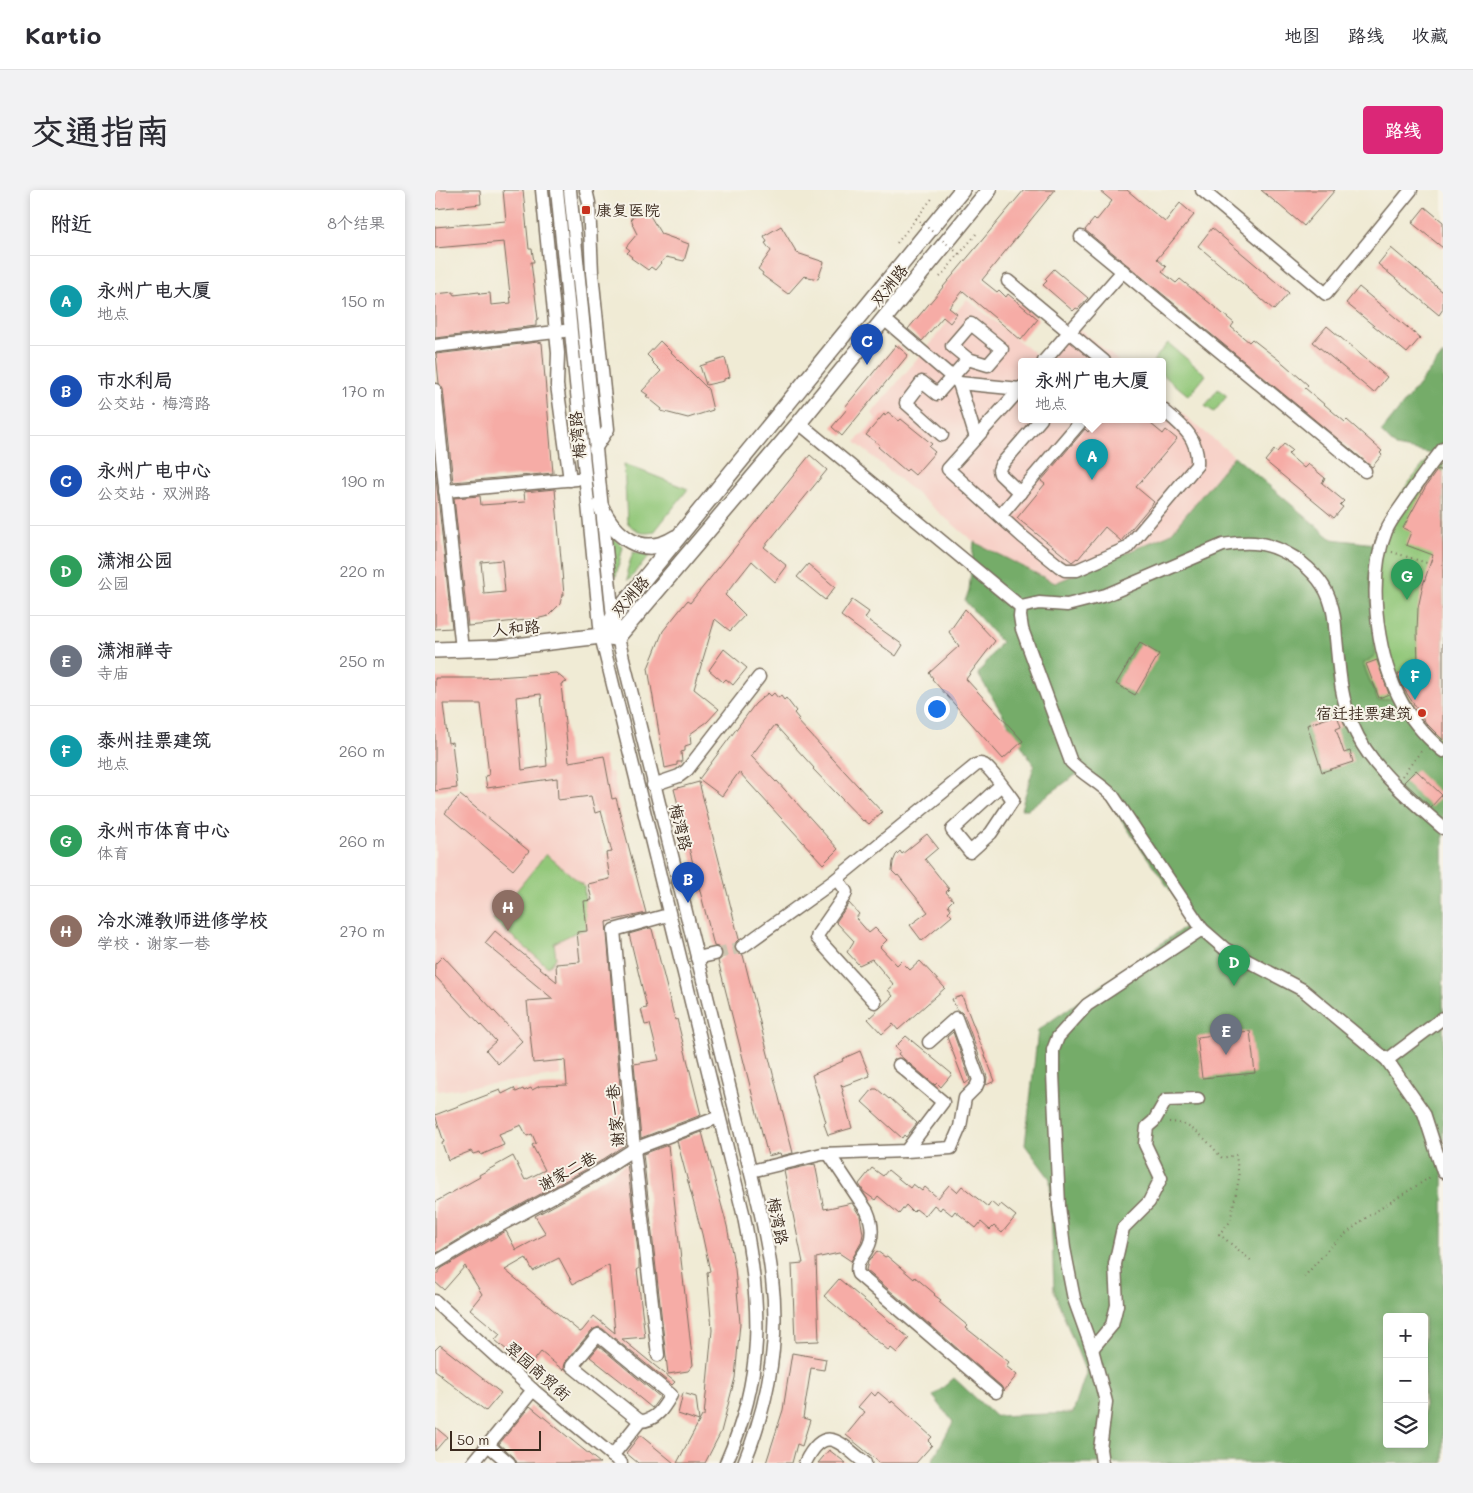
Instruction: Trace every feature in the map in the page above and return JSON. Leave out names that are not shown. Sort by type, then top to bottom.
[{"type":"main road","name":"双洲路","points":[[963,190],[681,534],[613,618],[601,636],[617,638],[799,423],[989,190]]},
{"type":"main road","points":[[717,490],[732,502]]},
{"type":"main road","points":[[600,505],[611,524],[632,542],[659,546],[681,534]]},
{"type":"main road","name":"人和路","points":[[435,650],[499,648],[601,636]]},
{"type":"street","points":[[542,190],[558,353],[558,394],[570,480]]},
{"type":"street","name":"梅湾路","points":[[557,190],[601,636],[751,1251],[756,1286],[757,1344],[751,1391],[726,1463]]},
{"type":"street","name":"梅湾路","points":[[570,190],[600,505],[613,618],[653,785],[761,1210],[773,1279],[775,1339],[768,1390],[760,1421],[744,1463]]},
{"type":"street","points":[[586,190],[589,203],[592,273],[608,429],[595,449]]},
{"type":"street","points":[[1202,190],[1326,294],[1411,190]]},
{"type":"street","points":[[1081,237],[1365,471]]},
{"type":"street","points":[[1047,358],[1123,271]]},
{"type":"street","points":[[1008,281],[1100,358]]},
{"type":"street","points":[[581,312],[596,310]]},
{"type":"street","points":[[884,319],[955,380],[976,438]]},
{"type":"street","points":[[435,346],[571,330]]},
{"type":"street","points":[[942,435],[906,403],[923,382],[937,394],[955,380],[967,359]]},
{"type":"street","points":[[955,380],[1018,388]]},
{"type":"street","points":[[435,390],[462,650]]},
{"type":"street","points":[[1018,391],[948,469],[1023,537],[1065,570],[1077,570],[1127,548],[1197,465],[1190,433],[1166,412]]},
{"type":"street","points":[[799,423],[1021,607]]},
{"type":"street","points":[[1020,493],[1000,474],[999,470],[1001,465],[1038,423]]},
{"type":"street","points":[[1000,516],[1080,423]]},
{"type":"street","points":[[1443,449],[1394,516],[1387,529],[1377,570],[1376,602],[1380,635],[1387,664],[1398,695],[1415,722],[1443,751]]},
{"type":"street","points":[[445,491],[585,478]]},
{"type":"street","points":[[1021,607],[1039,603],[1067,605],[1107,595],[1223,545],[1263,542],[1285,552],[1306,565],[1321,583],[1331,604],[1345,707],[1363,747],[1395,786],[1443,828]]},
{"type":"street","points":[[1021,607],[1022,629],[1071,762],[1113,796],[1203,929],[1225,949],[1303,990],[1387,1060],[1423,1112],[1443,1171]]},
{"type":"street","points":[[653,785],[679,776],[687,770],[759,677]]},
{"type":"street","points":[[741,947],[837,879],[976,765],[983,764],[1001,785],[1013,800],[991,833],[969,852],[952,830],[1001,785]]},
{"type":"street","points":[[837,879],[846,892],[845,896],[817,938],[875,1002]]},
{"type":"street","name":"谢家一巷","points":[[659,1355],[634,1149],[614,930],[668,915]]},
{"type":"street","points":[[1102,1463],[1100,1449],[1106,1402],[1092,1349],[1074,1299],[1064,1248],[1059,1206],[1053,1050],[1058,1037],[1087,1005],[1203,929]]},
{"type":"street","points":[[697,958],[715,954]]},
{"type":"street","points":[[751,1171],[829,1154],[951,1148],[960,1127],[965,1098],[976,1087],[979,1080],[956,1018],[929,1042]]},
{"type":"street","points":[[1387,1060],[1443,1018]]},
{"type":"street","points":[[899,1065],[943,1102],[906,1150]]},
{"type":"street","points":[[1092,1349],[1112,1325],[1117,1305],[1115,1264],[1123,1228],[1149,1202],[1161,1178],[1145,1144],[1147,1127],[1154,1121],[1166,1100],[1198,1099]]},
{"type":"street","name":"谢家二巷","points":[[435,1263],[482,1235],[600,1171],[634,1149],[719,1117]]},
{"type":"street","points":[[829,1154],[867,1211],[870,1220],[871,1242],[858,1264],[858,1274],[996,1392]]},
{"type":"street","name":"翠园商贸街","points":[[435,1301],[533,1390],[616,1460]]},
{"type":"street","points":[[598,1335],[671,1394],[663,1408],[655,1415],[649,1420],[640,1421],[571,1366],[598,1335]]},
{"type":"street","points":[[473,1463],[533,1390]]},
{"type":"street","points":[[616,1460],[640,1421]]},
{"type":"street","points":[[805,1463],[815,1446],[823,1440],[831,1440],[840,1443],[865,1463]]},
{"type":"street","points":[[488,1445],[509,1463]]},
{"type":"path","points":[[897,243],[934,196]]},
{"type":"path","points":[[916,218],[959,254]]},
{"type":"path","points":[[940,277],[978,232]]},
{"type":"path","points":[[1381,548],[1430,564]]},
{"type":"path","points":[[1395,786],[1431,740]]},
{"type":"path","points":[[1154,1121],[1174,1122],[1198,1131],[1222,1158],[1236,1154],[1239,1178],[1231,1222],[1219,1234],[1253,1262]]},
{"type":"path","points":[[1304,1277],[1332,1245],[1367,1217],[1443,1171]]},
{"type":"shaded area","points":[[967,299],[1039,357],[1070,322],[1115,358],[1018,358],[1018,423],[1166,423],[1166,400],[1234,456],[1170,534],[1055,583],[974,542],[855,442],[876,419],[872,413]]},
{"type":"shaded area","points":[[612,772],[618,798],[592,804],[610,875],[584,886],[587,929],[574,933],[579,959],[554,962],[561,1075],[438,1091],[435,1074],[435,796]]},
{"type":"green space","points":[[1168,343],[1206,375],[1189,396],[1166,377],[1166,358],[1156,358]]},
{"type":"green space","points":[[1443,354],[1443,441],[1433,454],[1396,447],[1381,432]]},
{"type":"green space","points":[[1218,389],[1227,396],[1214,412],[1205,406]]},
{"type":"green space","points":[[1443,442],[1443,756],[1378,702],[1363,664],[1375,655],[1369,578],[1371,558],[1376,540],[1394,504]]},
{"type":"green space","points":[[1234,456],[1332,539],[1375,544],[1369,577],[1375,655],[1363,664],[1378,701],[1393,698],[1443,756],[1443,1463],[933,1463],[932,1461],[953,1422],[933,1396],[954,1378],[995,1416],[1073,1413],[1086,1373],[1054,1291],[1050,1179],[1025,1145],[1038,1030],[1192,922],[1098,786],[1077,774],[1028,809],[1021,809],[1034,766],[978,674],[1001,642],[965,601],[969,590],[974,542],[1055,583],[1170,534]]},
{"type":"green space","points":[[624,464],[688,489],[654,532],[639,532],[627,522]]},
{"type":"green space","points":[[609,535],[623,547],[616,576],[614,576]]},
{"type":"green space","points":[[633,552],[650,555],[628,581],[627,571]]},
{"type":"green space","points":[[546,854],[584,886],[587,929],[554,943],[556,958],[548,967],[493,920]]},
{"type":"building","points":[[435,190],[480,190],[481,204],[435,209]]},
{"type":"building","points":[[503,190],[523,190],[529,249],[532,249],[534,262],[531,262],[538,319],[536,320],[536,326],[435,338],[435,294],[454,292],[454,295],[479,292],[480,294],[490,293],[491,305],[511,303],[504,242],[435,248],[435,227],[506,221]]},
{"type":"building","points":[[1024,190],[1055,190],[982,280],[997,292],[999,290],[1006,297],[1008,294],[1038,319],[1021,340],[963,291],[949,308],[957,314],[950,323],[943,317],[922,341],[908,329]]},
{"type":"building","points":[[1099,190],[1127,190],[1165,222],[1180,203],[1194,215],[1157,259],[1166,267],[1162,272],[1176,283],[1180,279],[1211,304],[1234,323],[1231,327],[1249,342],[1252,339],[1284,364],[1308,385],[1305,388],[1345,422],[1347,420],[1382,451],[1380,453],[1382,455],[1372,467],[1085,230],[1094,219],[1096,221],[1112,201]]},
{"type":"building","points":[[1261,190],[1335,190],[1304,226]]},
{"type":"building","points":[[1425,207],[1443,222],[1443,248],[1412,223]]},
{"type":"building","points":[[646,209],[661,234],[689,244],[684,261],[666,257],[655,270],[651,267],[648,270],[627,253],[630,250],[626,247],[637,234],[631,218]]},
{"type":"building","points":[[781,226],[797,253],[824,262],[818,279],[804,276],[788,294],[762,275],[763,273],[758,269],[771,251],[765,243],[767,242],[764,236]]},
{"type":"building","points":[[1212,228],[1289,293],[1274,310],[1198,246]]},
{"type":"building","points":[[1391,248],[1443,292],[1443,309],[1439,315],[1378,264]]},
{"type":"building","points":[[1054,269],[1088,298],[1078,309],[1076,308],[1073,311],[1043,285],[1047,281],[1045,279]]},
{"type":"building","points":[[1359,287],[1420,338],[1407,353],[1346,303]]},
{"type":"building","points":[[1327,326],[1387,377],[1374,393],[1313,342]]},
{"type":"building","points":[[660,341],[708,389],[713,410],[688,418],[661,411],[662,409],[642,391],[661,371],[647,355]]},
{"type":"building","points":[[542,343],[553,473],[453,482],[443,389],[439,383],[436,354]]},
{"type":"building","points":[[896,345],[908,355],[842,436],[832,427],[847,409],[845,407]]},
{"type":"building","points":[[725,358],[730,377],[724,379],[724,381],[706,385],[700,366]]},
{"type":"building","points":[[888,412],[899,421],[901,419],[932,444],[929,447],[935,452],[915,475],[908,469],[906,471],[878,447],[880,445],[866,435],[884,414],[885,416]]},
{"type":"building","points":[[1096,423],[1150,423],[1163,434],[1166,430],[1177,439],[1136,487],[1154,502],[1121,541],[1105,527],[1078,559],[1072,562],[1017,518],[1045,484],[1041,481],[1085,429],[1088,432]]},
{"type":"building","points":[[1284,444],[1292,450],[1288,454],[1304,468],[1308,464],[1325,478],[1322,483],[1344,501],[1340,505],[1343,507],[1334,518],[1265,461],[1274,450],[1277,452]]},
{"type":"building","points":[[810,455],[827,470],[764,547],[787,566],[775,582],[752,561],[725,595],[745,615],[730,631],[715,619],[694,689],[719,709],[707,722],[690,734],[691,744],[685,746],[685,751],[681,752],[682,762],[677,762],[677,765],[665,768],[648,668],[663,631],[687,601],[690,603]]},
{"type":"building","points":[[435,469],[452,628],[435,629]]},
{"type":"building","points":[[1438,469],[1443,472],[1443,740],[1426,723],[1404,689],[1398,674],[1418,664],[1418,608],[1433,555],[1406,545],[1411,532],[1403,528],[1426,486]]},
{"type":"building","points":[[555,489],[564,595],[562,595],[560,604],[548,616],[468,626],[454,498],[480,496],[481,505],[525,502],[524,492]],"holes":[[[502,560],[505,592],[484,594],[481,562]]]},
{"type":"building","points":[[808,564],[835,587],[825,600],[797,577]]},
{"type":"building","points":[[852,600],[869,612],[865,618],[903,645],[896,656],[841,616]]},
{"type":"building","points":[[965,609],[995,641],[966,679],[1023,741],[1003,759],[932,679],[929,673],[959,646],[949,632]]},
{"type":"building","points":[[1140,643],[1159,654],[1135,695],[1116,684]]},
{"type":"building","points":[[724,649],[747,668],[733,685],[726,679],[723,682],[709,670]]},
{"type":"building","points":[[1377,660],[1389,694],[1379,698],[1366,664]]},
{"type":"building","points":[[556,673],[567,682],[561,684],[569,762],[604,756],[612,799],[616,798],[646,913],[606,922],[625,1145],[596,1164],[478,1228],[435,1254],[435,1202],[513,1156],[525,1180],[545,1170],[532,1145],[536,1143],[532,1134],[527,1136],[521,1125],[499,1134],[504,1145],[481,1155],[480,1152],[473,1154],[471,1151],[448,1160],[435,1115],[500,1090],[502,1094],[514,1088],[516,1092],[531,1088],[532,1090],[540,1086],[567,1085],[565,1060],[533,1063],[527,1001],[553,999],[485,943],[495,931],[557,982],[556,964],[580,962],[577,932],[587,931],[584,901],[592,900],[588,884],[610,879],[606,853],[612,852],[601,811],[595,813],[591,796],[558,800],[557,778],[487,788],[485,776],[489,775],[481,704],[443,704],[448,743],[452,742],[457,788],[435,791],[435,678],[481,678]],"holes":[[[541,694],[547,766],[522,770],[516,697]]]},
{"type":"building","points":[[768,693],[771,696],[774,693],[778,698],[781,696],[784,700],[786,698],[796,711],[794,713],[799,719],[797,720],[882,812],[869,824],[863,821],[813,769],[775,725],[751,756],[777,781],[838,849],[823,864],[739,772],[722,796],[699,779],[755,704]]},
{"type":"building","points":[[1337,715],[1341,727],[1336,729],[1344,753],[1350,751],[1353,762],[1322,772],[1307,725]]},
{"type":"building","points":[[1416,770],[1442,795],[1431,807],[1404,782]]},
{"type":"building","points":[[699,782],[739,939],[735,943],[734,948],[738,954],[743,955],[793,1153],[781,1156],[780,1153],[768,1156],[718,961],[723,957],[723,952],[721,948],[714,946],[674,789]]},
{"type":"building","points":[[460,795],[529,851],[513,870],[445,813]]},
{"type":"building","points":[[927,834],[938,848],[925,859],[949,889],[946,892],[953,900],[948,905],[951,909],[948,912],[952,916],[922,941],[910,925],[928,912],[898,875],[892,871],[896,855],[900,851],[902,854]]},
{"type":"building","points":[[849,903],[859,914],[856,918],[869,933],[875,928],[887,940],[880,947],[897,965],[901,961],[910,970],[920,961],[945,988],[898,1030],[893,1024],[882,1034],[868,1019],[893,996],[888,990],[894,985],[872,959],[859,965],[847,952],[854,941],[836,922]]},
{"type":"building","points":[[652,929],[675,1020],[677,1019],[701,1115],[641,1138],[634,1064],[659,1060],[650,1024],[645,1025],[641,1009],[647,1008],[629,934]]},
{"type":"building","points":[[443,956],[522,1041],[498,1064],[486,1050],[496,1041],[435,976],[435,964]]},
{"type":"building","points":[[962,996],[995,1081],[986,1085],[987,1077],[964,1015],[957,1010],[952,999]]},
{"type":"building","points":[[1250,1031],[1255,1073],[1202,1078],[1197,1037]]},
{"type":"building","points":[[953,1032],[970,1080],[965,1084],[947,1037]]},
{"type":"building","points":[[906,1036],[952,1074],[941,1087],[937,1083],[935,1085],[898,1054],[900,1051],[895,1047]]},
{"type":"building","points":[[860,1051],[870,1076],[843,1086],[841,1084],[852,1128],[828,1135],[812,1075]]},
{"type":"building","points":[[873,1089],[877,1089],[890,1098],[917,1123],[906,1137],[904,1135],[902,1138],[862,1102]]},
{"type":"building","points":[[702,1132],[727,1226],[735,1269],[740,1323],[735,1378],[721,1432],[705,1463],[677,1463],[702,1416],[704,1416],[712,1330],[707,1272],[710,1271],[677,1141]]},
{"type":"building","points":[[668,1145],[693,1365],[688,1371],[668,1374],[643,1154]]},
{"type":"building","points":[[627,1163],[639,1259],[639,1269],[637,1269],[645,1337],[622,1339],[675,1382],[672,1385],[599,1327],[592,1330],[566,1361],[563,1370],[541,1352],[528,1368],[495,1340],[500,1334],[470,1309],[482,1294],[465,1266],[444,1290],[435,1282],[435,1276],[442,1268],[506,1231],[516,1250],[546,1234],[535,1216],[604,1178]],"holes":[[[526,1258],[533,1271],[559,1258],[573,1284],[609,1265],[615,1333],[594,1316],[580,1332],[505,1270]]]},
{"type":"building","points":[[815,1164],[824,1209],[852,1203],[860,1216],[863,1234],[861,1243],[851,1261],[839,1253],[816,1258],[819,1341],[795,1342],[792,1264],[803,1263],[784,1171]]},
{"type":"building","points":[[872,1168],[883,1176],[888,1170],[910,1188],[913,1184],[922,1191],[925,1187],[938,1198],[949,1185],[957,1192],[962,1186],[988,1207],[991,1202],[998,1208],[1001,1204],[1016,1216],[1002,1233],[994,1226],[990,1230],[981,1222],[976,1228],[955,1211],[952,1215],[942,1207],[940,1210],[934,1205],[925,1216],[916,1209],[913,1212],[906,1205],[899,1214],[878,1196],[875,1200],[864,1192],[859,1184]]},
{"type":"building","points":[[877,1251],[885,1257],[887,1256],[914,1279],[915,1277],[941,1300],[939,1302],[968,1326],[966,1328],[1009,1362],[1006,1366],[1017,1375],[1004,1391],[1001,1386],[866,1270],[868,1262]]},
{"type":"building","points":[[839,1279],[909,1338],[897,1353],[891,1348],[889,1351],[824,1296]]},
{"type":"building","points":[[440,1345],[501,1393],[486,1411],[435,1370],[435,1350]]},
{"type":"building","points":[[599,1346],[660,1397],[652,1408],[590,1357]]},
{"type":"building","points":[[792,1353],[826,1359],[824,1370],[811,1368],[803,1418],[810,1420],[802,1446],[797,1444],[792,1463],[766,1463],[783,1410]]},
{"type":"building","points":[[871,1392],[875,1396],[878,1392],[891,1403],[892,1401],[932,1437],[928,1441],[932,1445],[916,1463],[880,1463],[846,1435],[865,1412],[858,1407]]},
{"type":"building","points":[[683,1393],[696,1397],[699,1421],[678,1414]]},
{"type":"building","points":[[530,1406],[600,1463],[517,1463],[514,1457],[499,1444]]},
{"type":"building","points":[[435,1427],[447,1437],[435,1451]]},
{"type":"building","points":[[640,1435],[674,1463],[638,1463],[626,1453]]},
{"type":"building","points":[[829,1450],[846,1463],[818,1463]]},
{"type":"tunnel","points":[[715,954],[742,947]]},
{"type":"place","name":"康复医院","points":[[586,210]]},
{"type":"place","name":"永州广电中心","points":[[867,365]]},
{"type":"place","name":"永州广电大厦","points":[[1092,480]]},
{"type":"place","name":"永州市体育中心","points":[[1407,600]]},
{"type":"place","name":"泰州挂票建筑","points":[[1415,700]]},
{"type":"place","name":"宿迁挂票建筑","points":[[1422,713]]},
{"type":"place","name":"市水利局","points":[[688,903]]},
{"type":"place","name":"冷水滩教师进修学校","points":[[508,931]]},
{"type":"place","name":"潇湘公园","points":[[1234,986]]},
{"type":"place","name":"潇湘禅寺","points":[[1226,1055]]}]
